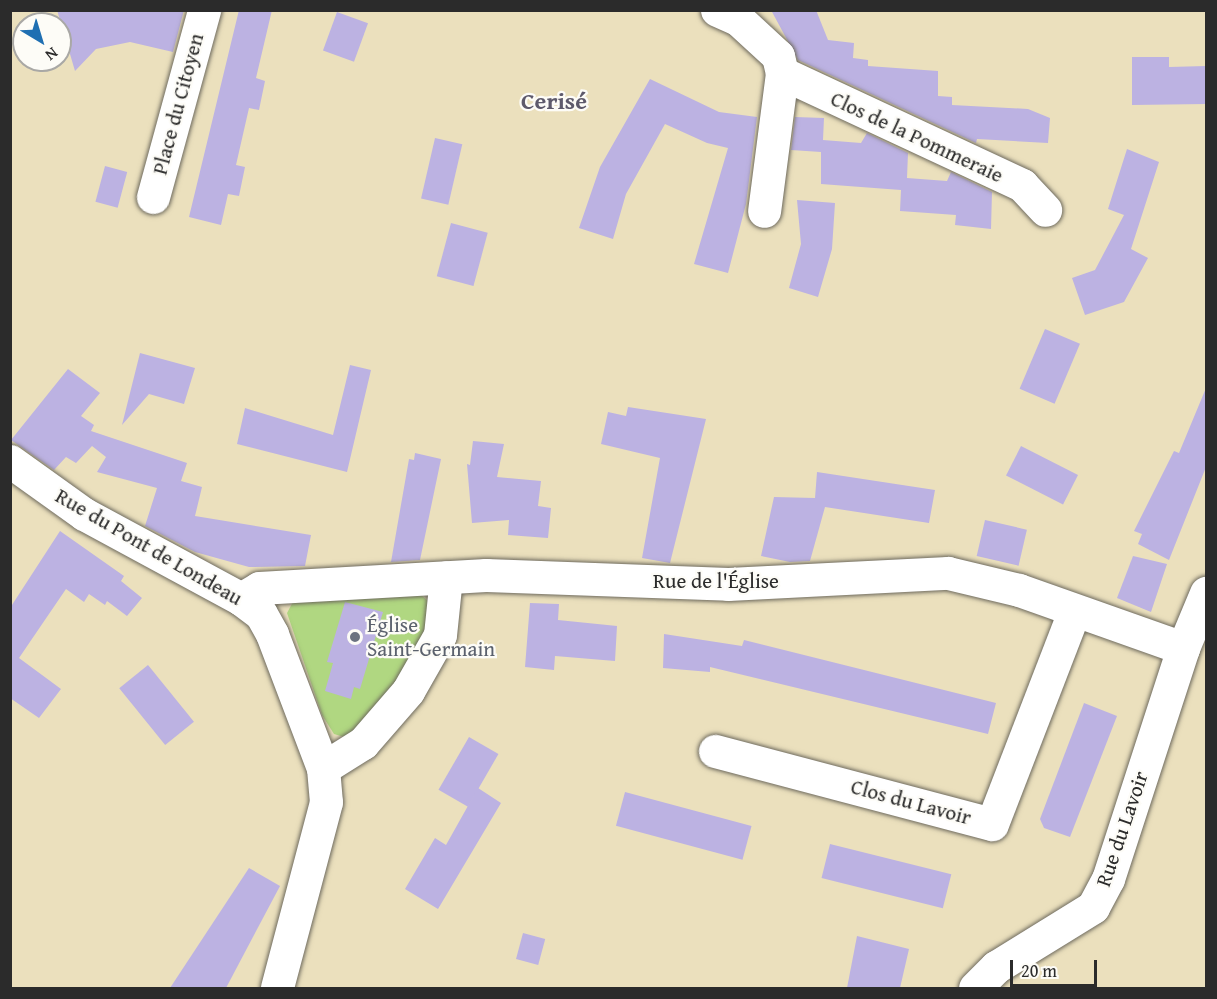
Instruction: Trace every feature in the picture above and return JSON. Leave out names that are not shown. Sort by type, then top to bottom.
[{"type":"street","name":"Place du Citoyen","points":[[153,197],[204,10]]},
{"type":"street","points":[[717,10],[739,20],[760,36],[778,56],[782,73],[764,211]]},
{"type":"street","name":"Clos de la Pommeraie","points":[[782,73],[1022,185],[1045,210]]},
{"type":"street","name":"Rue du Pont de Londeau","points":[[10,461],[84,514],[241,598],[261,614],[272,634],[323,768],[326,802],[277,988]]},
{"type":"street","name":"Rue de l'Église","points":[[241,598],[259,588],[486,575],[728,584],[948,573],[1019,590],[1074,612],[1183,648]]},
{"type":"street","points":[[323,768],[363,744],[408,691],[440,634],[446,577]]},
{"type":"street","name":"Rue du Lavoir","points":[[975,988],[996,967],[1093,907],[1108,879],[1183,648],[1206,593]]},
{"type":"street","name":"Clos du Lavoir","points":[[715,751],[992,824],[1074,612]]},
{"type":"green space","points":[[419,593],[429,602],[433,616],[411,665],[351,739],[334,734],[322,715],[287,613],[294,600]]},
{"type":"building","points":[[57,10],[184,10],[173,52],[130,42],[96,49],[75,71],[72,61],[72,12],[58,12]]},
{"type":"building","points":[[239,10],[272,10],[256,78],[265,81],[259,110],[249,108],[236,165],[245,167],[239,196],[228,194],[221,225],[189,217]]},
{"type":"building","points":[[771,10],[816,10],[828,40],[854,43],[853,58],[868,60],[868,66],[938,71],[938,96],[952,97],[952,105],[1028,109],[1050,118],[1048,143],[977,139],[976,143],[798,60]]},
{"type":"building","points":[[337,12],[368,23],[354,62],[323,51]]},
{"type":"building","points":[[1132,57],[1169,57],[1169,67],[1206,66],[1206,104],[1132,105]]},
{"type":"building","points":[[650,79],[719,112],[757,117],[746,204],[728,273],[694,264],[728,148],[707,143],[665,124],[626,194],[613,239],[579,228],[600,167]]},
{"type":"building","points":[[795,117],[824,118],[823,140],[861,143],[867,133],[908,153],[907,178],[947,181],[951,172],[992,192],[991,229],[955,225],[956,215],[900,211],[901,190],[821,184],[821,152],[791,150]]},
{"type":"building","points":[[435,138],[462,144],[448,205],[421,198]]},
{"type":"building","points":[[1127,149],[1159,162],[1131,249],[1148,258],[1124,302],[1085,315],[1072,278],[1095,270],[1124,215],[1108,209]]},
{"type":"building","points":[[105,166],[127,172],[118,208],[95,202]]},
{"type":"building","points":[[797,200],[835,203],[832,249],[818,297],[789,288],[801,244]]},
{"type":"building","points":[[451,223],[488,233],[473,286],[437,276]]},
{"type":"building","points":[[1045,329],[1080,344],[1055,404],[1020,389]]},
{"type":"building","points":[[140,353],[195,368],[184,404],[149,394],[122,425]]},
{"type":"building","points":[[350,365],[371,370],[347,472],[237,444],[245,408],[333,435]]},
{"type":"building","points":[[68,369],[100,393],[81,416],[94,425],[91,431],[187,463],[181,481],[202,487],[195,516],[311,535],[305,566],[249,567],[195,552],[145,526],[157,488],[97,472],[106,457],[92,446],[76,463],[66,457],[54,470],[11,440]]},
{"type":"building","points":[[1206,388],[1206,467],[1169,560],[1138,544],[1142,534],[1134,531],[1174,451],[1179,453]]},
{"type":"building","points":[[628,407],[706,419],[670,563],[642,558],[660,458],[601,444],[608,412],[626,416]]},
{"type":"building","points":[[473,441],[504,444],[497,477],[541,481],[538,506],[551,508],[548,538],[508,535],[509,520],[472,523],[467,464],[470,465]]},
{"type":"building","points":[[1021,446],[1078,475],[1063,504],[1006,475]]},
{"type":"building","points":[[415,453],[441,459],[420,560],[391,562],[409,459],[414,460]]},
{"type":"building","points":[[817,472],[935,490],[929,523],[825,507],[810,561],[790,562],[761,556],[774,497],[815,498]]},
{"type":"building","points":[[985,520],[1027,530],[1019,566],[977,556]]},
{"type":"building","points":[[60,531],[124,576],[121,581],[142,598],[127,616],[107,601],[105,605],[89,594],[84,602],[66,589],[19,658],[61,689],[39,718],[10,698],[10,608]]},
{"type":"building","points":[[1133,556],[1167,564],[1151,612],[1117,598]]},
{"type":"building","name":"Église Saint-Germain","points":[[345,602],[383,612],[360,689],[354,687],[351,699],[325,691],[333,663],[327,662]]},
{"type":"building","points":[[530,603],[559,604],[558,620],[617,626],[615,661],[555,656],[554,670],[525,667]]},
{"type":"building","points":[[664,634],[742,646],[744,640],[996,703],[988,734],[710,667],[710,672],[663,668]]},
{"type":"building","points":[[148,665],[194,722],[165,745],[119,688]]},
{"type":"building","points":[[1084,703],[1117,716],[1070,837],[1044,828],[1040,819]]},
{"type":"building","points":[[469,737],[498,754],[468,807],[438,790]]},
{"type":"building","points":[[478,788],[501,803],[438,909],[405,889],[435,838],[446,845]]},
{"type":"building","points":[[625,792],[752,826],[742,860],[616,826]]},
{"type":"building","points":[[830,844],[951,874],[943,908],[822,878]]},
{"type":"building","points":[[249,868],[280,886],[226,988],[170,988]]},
{"type":"building","points":[[523,933],[545,939],[538,965],[516,959]]},
{"type":"building","points":[[857,936],[909,949],[900,988],[847,988]]},
{"type":"place","name":"Église Saint-Germain","points":[[355,637]]},
{"type":"district","name":"Cerisé","points":[[554,101]]}]
